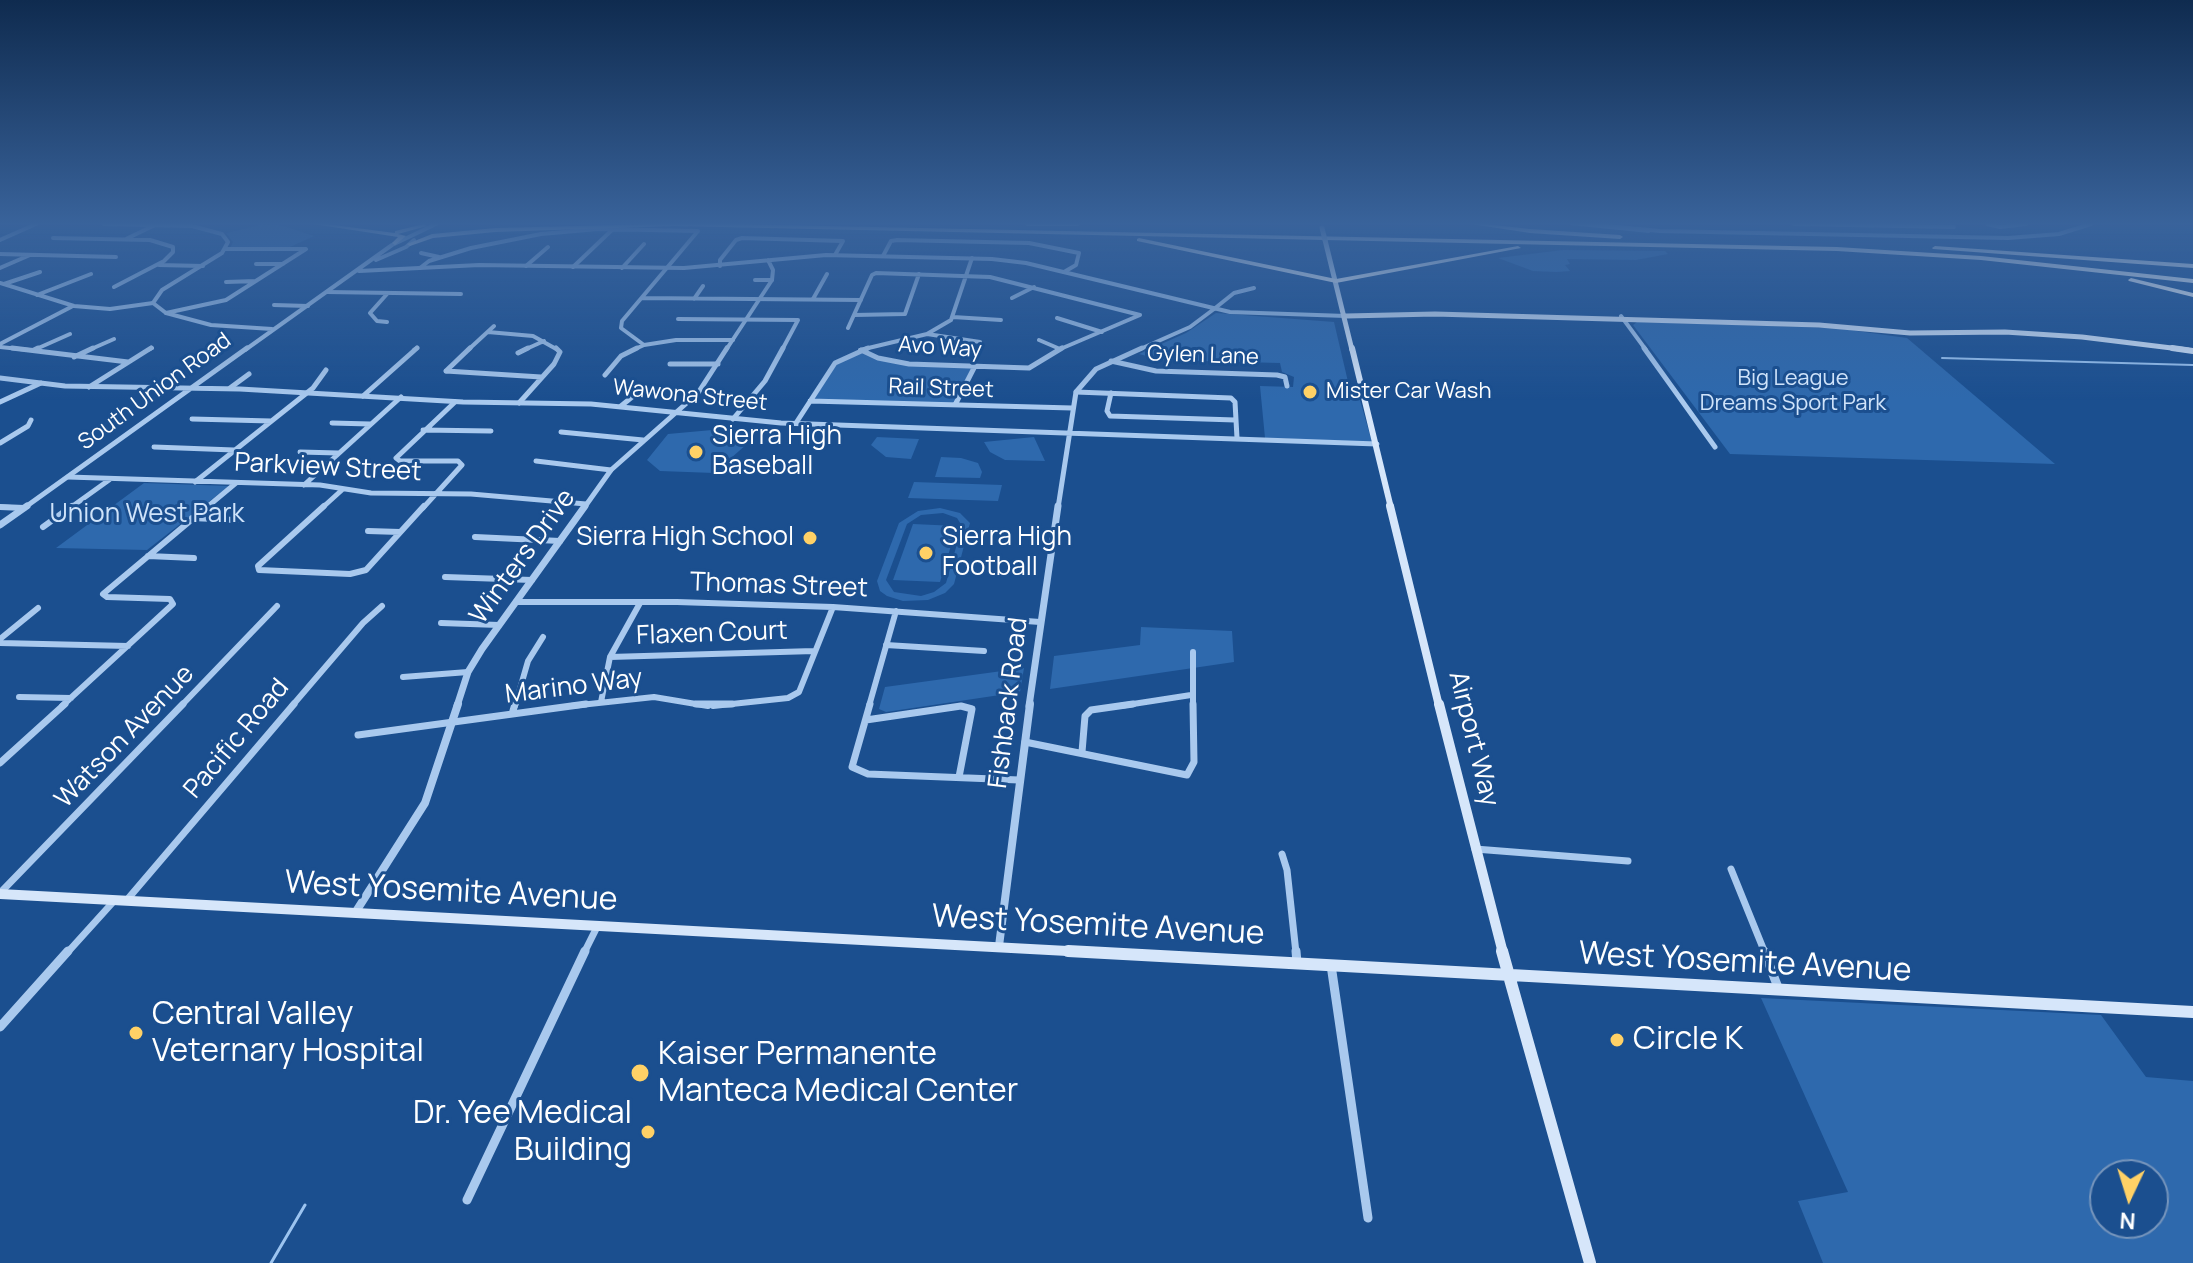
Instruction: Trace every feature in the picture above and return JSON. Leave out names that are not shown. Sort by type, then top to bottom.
[{"type":"highway","points":[[2139,283],[2193,295]]},
{"type":"main road","name":"Airport Way","points":[[1337,283],[1508,977],[1590,1263]]},
{"type":"main road","points":[[1346,316],[1435,314],[1819,325],[1910,333],[2037,334],[2193,350]]},
{"type":"main road","name":"West Yosemite Avenue","points":[[0,894],[2193,1012]]},
{"type":"street","points":[[37,295],[68,283]]},
{"type":"street","points":[[114,287],[122,283]]},
{"type":"street","points":[[153,303],[162,290],[174,283]]},
{"type":"street","points":[[166,313],[226,300],[253,283]]},
{"type":"street","name":"South Union Road","points":[[0,525],[341,283]]},
{"type":"street","points":[[644,345],[625,332],[621,324],[655,283]]},
{"type":"street","name":"Winters Drive","points":[[355,913],[425,803],[468,672],[611,470],[698,393],[770,283]]},
{"type":"street","points":[[813,299],[822,283]]},
{"type":"street","points":[[848,328],[870,283]]},
{"type":"street","points":[[854,315],[902,315],[915,283]]},
{"type":"street","points":[[953,317],[964,283]]},
{"type":"street","points":[[1016,283],[1140,315],[1060,349],[1039,340]]},
{"type":"street","points":[[1108,283],[1244,314],[1346,316]]},
{"type":"street","points":[[2,284],[74,306],[110,309],[153,303],[166,313],[211,325],[276,328]]},
{"type":"street","points":[[694,299],[703,286]]},
{"type":"street","points":[[1012,298],[1034,287]]},
{"type":"street","points":[[1076,392],[1090,373],[1190,327],[1238,292],[1254,288]]},
{"type":"street","points":[[327,292],[461,294]]},
{"type":"street","points":[[387,322],[377,321],[370,313],[389,293]]},
{"type":"street","points":[[642,298],[861,300]]},
{"type":"street","points":[[274,305],[308,306]]},
{"type":"street","points":[[0,346],[74,306]]},
{"type":"street","points":[[796,423],[835,363],[861,350],[927,334],[953,317],[1001,320]]},
{"type":"street","points":[[1057,318],[1102,332]]},
{"type":"street","points":[[1622,318],[1715,447]]},
{"type":"street","points":[[678,319],[797,320],[798,324],[765,381],[748,405],[732,420]]},
{"type":"street","points":[[494,326],[446,371],[541,377]]},
{"type":"street","points":[[488,332],[521,333],[544,341],[560,352],[558,359],[519,403]]},
{"type":"street","points":[[31,351],[70,334]]},
{"type":"street","points":[[927,334],[980,342]]},
{"type":"street","points":[[74,357],[114,339]]},
{"type":"street","points":[[605,375],[621,356],[644,345],[676,340],[733,340]]},
{"type":"street","points":[[518,353],[544,341]]},
{"type":"street","points":[[0,346],[128,362]]},
{"type":"street","points":[[89,387],[152,348]]},
{"type":"street","points":[[363,396],[417,348]]},
{"type":"street","name":"Avo Way","points":[[861,350],[898,363],[1032,368],[1060,349]]},
{"type":"street","name":"Gylen Lane","points":[[1111,361],[1156,371],[1277,375],[1285,377],[1287,386]]},
{"type":"street","points":[[670,364],[718,364]]},
{"type":"street","points":[[955,405],[975,366]]},
{"type":"street","points":[[195,482],[306,394],[321,380],[326,370]]},
{"type":"street","points":[[230,388],[249,374]]},
{"type":"street","name":"Wawona Street","points":[[0,378],[89,387],[230,388],[455,402],[621,406],[732,420],[1377,444]]},
{"type":"street","points":[[0,402],[41,383]]},
{"type":"street","points":[[1076,392],[1234,399],[1237,438]]},
{"type":"street","name":"Fishback Road","points":[[999,946],[1040,622],[1076,392]]},
{"type":"street","points":[[621,406],[637,393]]},
{"type":"street","points":[[1111,393],[1107,412],[1113,416],[1235,420]]},
{"type":"street","points":[[304,485],[401,397]]},
{"type":"street","name":"Rail Street","points":[[810,401],[1072,408]]},
{"type":"street","points":[[343,489],[322,505],[258,569],[345,574],[366,570],[460,467],[458,461],[396,458],[455,402]]},
{"type":"street","points":[[192,419],[271,421]]},
{"type":"street","points":[[0,443],[28,426],[31,420]]},
{"type":"street","points":[[332,423],[370,424]]},
{"type":"street","points":[[423,430],[491,431]]},
{"type":"street","points":[[561,432],[643,440]]},
{"type":"street","points":[[154,447],[234,450]]},
{"type":"street","points":[[300,452],[338,453]]},
{"type":"street","points":[[536,461],[611,470]]},
{"type":"street","name":"Parkview Street","points":[[68,477],[304,485],[586,504]]},
{"type":"street","points":[[43,527],[111,479]]},
{"type":"street","points":[[0,763],[129,646],[168,609],[173,600],[103,594],[236,483]]},
{"type":"street","points":[[0,507],[24,508]]},
{"type":"street","points":[[192,518],[236,520]]},
{"type":"street","points":[[368,531],[400,532]]},
{"type":"street","points":[[475,537],[560,541]]},
{"type":"street","points":[[148,556],[194,558]]},
{"type":"street","points":[[445,577],[532,580]]},
{"type":"street","name":"Thomas Street","points":[[516,602],[833,607],[1040,622]]},
{"type":"street","points":[[601,702],[610,657],[640,603]]},
{"type":"street","name":"Watson Avenue","points":[[0,894],[277,606]]},
{"type":"street","name":"Pacific Road","points":[[0,1027],[120,901],[363,623],[382,606]]},
{"type":"street","points":[[814,651],[833,607]]},
{"type":"street","points":[[0,641],[38,608]]},
{"type":"street","points":[[896,611],[852,761],[854,770],[861,773],[1019,780]]},
{"type":"street","points":[[441,623],[499,625]]},
{"type":"street","points":[[512,714],[523,675],[543,637]]},
{"type":"street","points":[[0,641],[129,646]]},
{"type":"street","points":[[886,645],[984,651]]},
{"type":"street","name":"Flaxen Court","points":[[610,657],[814,651]]},
{"type":"street","name":"Marino Way","points":[[358,735],[654,697],[696,705],[726,706],[795,694],[814,651]]},
{"type":"street","points":[[1025,742],[1082,752],[1158,772],[1187,775],[1194,762],[1193,652]]},
{"type":"street","points":[[403,677],[468,672]]},
{"type":"street","points":[[1082,752],[1085,716],[1091,710],[1191,695]]},
{"type":"street","points":[[19,697],[71,698]]},
{"type":"street","points":[[866,720],[966,706],[973,711],[959,777]]},
{"type":"street","points":[[1475,849],[1628,861]]},
{"type":"street","points":[[1282,854],[1287,870],[1297,963]]},
{"type":"street","points":[[1731,869],[1779,990]]},
{"type":"street","points":[[467,1200],[598,925]]},
{"type":"street","points":[[1331,965],[1368,1218]]},
{"type":"green space","points":[[1216,313],[1334,322],[1349,386],[1356,386],[1372,442],[1265,438],[1260,386],[1293,387],[1294,377],[1282,372],[1280,363],[1162,360],[1139,354],[1186,333]]},
{"type":"green space","name":"Big League Dreams Sport Park","points":[[1637,322],[1835,328],[1907,338],[2055,464],[1730,454],[1633,325]]},
{"type":"green space","points":[[861,350],[889,361],[975,366],[955,405],[810,401],[829,369]]},
{"type":"green space","name":"Sierra High Baseball","points":[[749,429],[754,433],[747,444],[714,473],[660,471],[647,460],[668,434]]},
{"type":"green space","points":[[877,437],[919,439],[911,459],[886,457],[871,445]]},
{"type":"green space","points":[[1034,437],[1045,461],[1005,460],[990,452],[984,442]]},
{"type":"green space","points":[[941,457],[978,463],[982,472],[980,478],[935,477]]},
{"type":"green space","points":[[914,482],[1002,485],[998,501],[908,498]]},
{"type":"green space","name":"Union West Park","points":[[144,483],[229,486],[147,550],[56,548]]},
{"type":"green space","points":[[940,508],[960,513],[970,523],[954,584],[945,593],[928,600],[903,601],[880,591],[877,581],[899,523],[918,511]],"holes":[[[943,513],[957,518],[962,526],[946,583],[934,592],[921,596],[894,592],[886,580],[907,524],[921,515]]]},
{"type":"green space","name":"Sierra High Football","points":[[913,524],[957,526],[940,582],[893,580]]},
{"type":"green space","points":[[1141,627],[1232,631],[1234,662],[1050,689],[1054,656],[1140,645]]},
{"type":"green space","points":[[1024,668],[1020,692],[886,712],[879,709],[885,687]]},
{"type":"green space","points":[[1761,998],[2101,1015],[2146,1077],[2193,1081],[2193,1263],[1823,1263],[1798,1201],[1848,1192]]},
{"type":"waterway","points":[[1942,358],[2193,365]]},
{"type":"waterway","points":[[271,1263],[305,1205]]},
{"type":"place","name":"Mister Car Wash","points":[[1310,392]]},
{"type":"place","name":"Sierra High Baseball","points":[[696,452]]},
{"type":"place","name":"Sierra High School","points":[[810,538]]},
{"type":"place","name":"Sierra High Football","points":[[926,553]]},
{"type":"place","name":"Central Valley Veternary Hospital","points":[[136,1033]]},
{"type":"place","name":"Circle K","points":[[1617,1040]]},
{"type":"place","name":"Kaiser Permanente Manteca Medical Center","points":[[640,1073]]},
{"type":"place","name":"Dr. Yee Medical Building","points":[[648,1132]]}]
